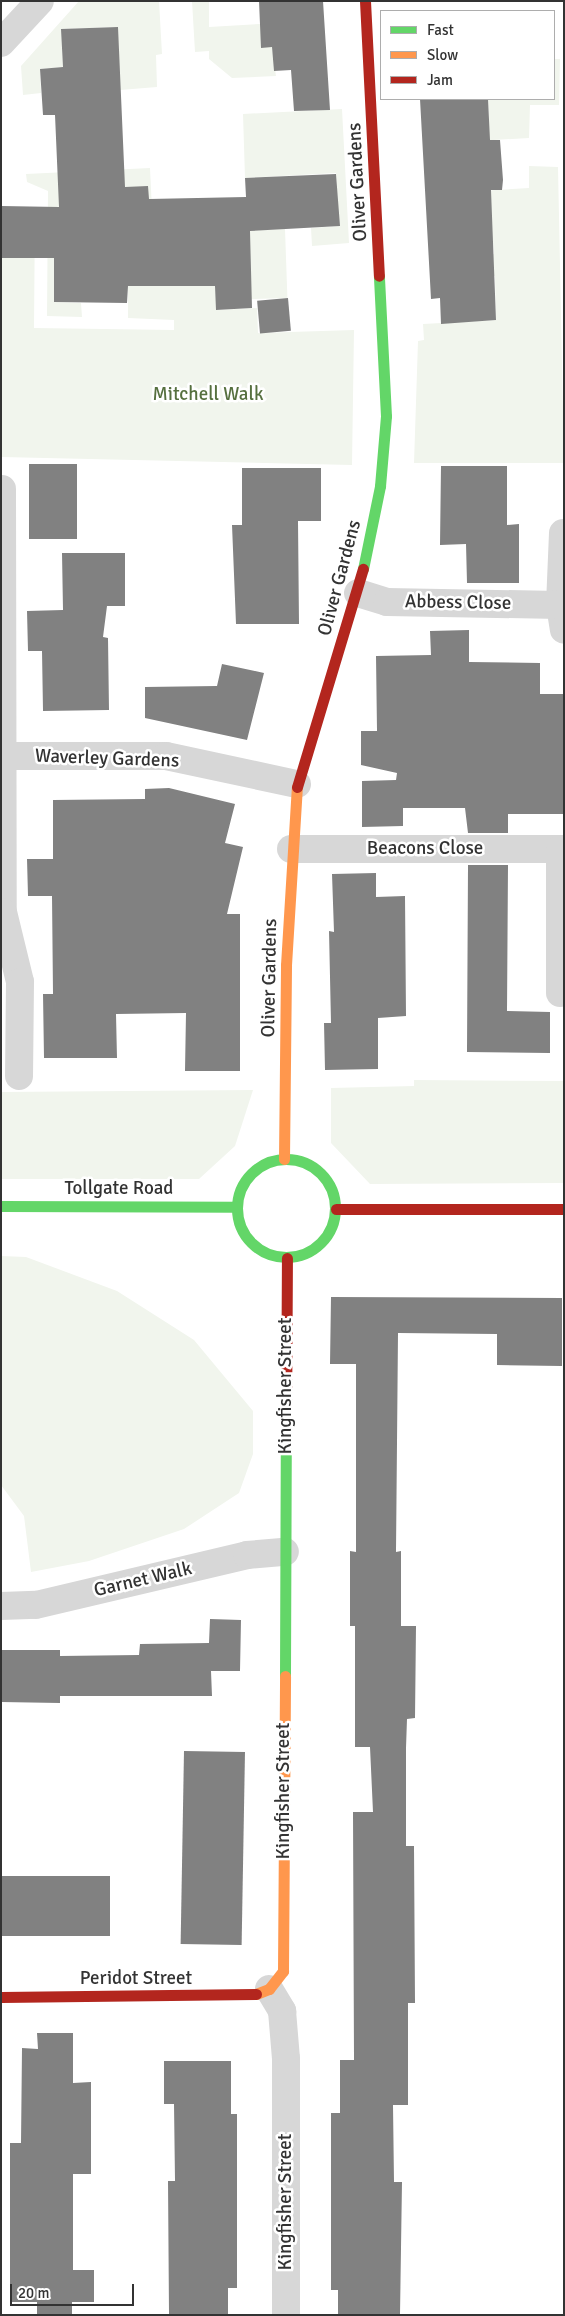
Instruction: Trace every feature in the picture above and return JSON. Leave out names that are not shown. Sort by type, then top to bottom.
[{"type":"street","points":[[1,43],[40,1]]},
{"type":"street","name":"Oliver Gardens","points":[[284,1158],[291,849],[297,784],[358,593],[380,486],[386,416],[365,1]]},
{"type":"street","points":[[2,489],[3,912],[20,982],[19,1076]]},
{"type":"street","name":"Abbess Close","points":[[358,593],[387,602],[562,617],[563,533]]},
{"type":"street","name":"Waverley Gardens","points":[[4,756],[166,756],[297,784]]},
{"type":"street","name":"Beacons Close","points":[[291,849],[562,849],[560,993]]},
{"type":"street","points":[[284,1158],[310,1165],[329,1183],[336,1209],[329,1233],[312,1251],[287,1258],[261,1252],[242,1233],[236,1207],[242,1184],[260,1166],[284,1158]]},
{"type":"street","name":"Tollgate Road","points":[[1,1206],[236,1207]]},
{"type":"street","points":[[336,1209],[564,1209]]},
{"type":"street","name":"Kingfisher Street","points":[[286,2315],[286,2059],[282,2011],[269,1989],[283,1972],[287,1258]]},
{"type":"street","name":"Garnet Walk","points":[[1,1606],[36,1605],[247,1555],[285,1552]]},
{"type":"street","name":"Peridot Street","points":[[1,1997],[251,1996],[269,1989]]},
{"type":"green space","points":[[79,1],[159,1],[162,54],[156,55],[157,87],[108,91],[119,64],[117,27],[62,29],[63,67],[40,69],[41,93],[23,95],[21,66]]},
{"type":"green space","points":[[192,1],[209,1],[209,27],[260,24],[272,47],[276,76],[232,78],[209,59],[209,51],[195,52]]},
{"type":"green space","points":[[555,59],[560,59],[559,105],[530,105],[529,138],[476,141],[476,124],[489,124],[488,100],[555,100]]},
{"type":"green space","points":[[342,109],[349,243],[312,246],[311,228],[339,226],[336,173],[245,178],[243,114]]},
{"type":"green space","points":[[529,166],[558,167],[564,463],[414,463],[418,341],[424,340],[423,324],[496,320],[495,276],[491,276],[490,255],[494,254],[493,242],[479,191],[529,188]]},
{"type":"green space","name":"Mitchell Walk","points":[[150,168],[152,210],[214,265],[217,310],[257,308],[258,333],[354,330],[352,465],[1,457],[1,258],[27,258],[35,209],[34,328],[174,330],[174,320],[128,318],[128,286],[176,286],[177,251],[55,250],[54,302],[81,303],[82,317],[47,316],[48,191],[27,182],[26,174]]},
{"type":"green space","points":[[285,229],[287,298],[250,299],[248,230]]},
{"type":"green space","points":[[414,1080],[564,1081],[564,1183],[370,1184],[331,1143],[331,1088],[414,1086]]},
{"type":"green space","points":[[253,1090],[235,1146],[199,1179],[1,1179],[1,1092]]},
{"type":"green space","points":[[1,1256],[26,1257],[117,1291],[194,1340],[253,1411],[253,1454],[239,1493],[184,1529],[89,1561],[31,1572],[24,1516],[1,1485]]},
{"type":"building","points":[[259,1],[323,1],[330,110],[294,111],[291,70],[274,71],[272,47],[261,48]]},
{"type":"building","points":[[118,27],[125,187],[148,186],[149,199],[246,197],[245,178],[336,174],[340,226],[250,231],[252,308],[216,310],[215,286],[128,286],[127,303],[54,302],[54,258],[1,258],[1,206],[59,207],[55,115],[43,115],[40,69],[63,67],[61,29]]},
{"type":"building","points":[[420,100],[488,100],[490,140],[500,140],[503,180],[502,190],[491,190],[496,320],[441,324],[440,298],[431,299]]},
{"type":"building","points":[[288,298],[291,331],[260,334],[257,301]]},
{"type":"building","points":[[29,464],[77,464],[77,539],[29,539]]},
{"type":"building","points":[[441,466],[507,466],[507,525],[519,524],[519,583],[467,583],[466,544],[440,545]]},
{"type":"building","points":[[242,468],[321,468],[321,521],[298,521],[299,624],[236,624],[232,525],[242,525]]},
{"type":"building","points":[[62,553],[125,553],[125,606],[107,606],[103,637],[108,638],[109,710],[43,711],[42,651],[28,651],[27,611],[63,610]]},
{"type":"building","points":[[469,630],[469,662],[540,663],[540,694],[564,694],[564,814],[508,814],[508,833],[468,833],[465,808],[403,808],[403,826],[362,827],[362,781],[396,780],[397,773],[361,765],[361,731],[377,731],[376,656],[431,655],[430,631]]},
{"type":"building","points":[[222,664],[264,673],[247,740],[145,718],[145,687],[217,686]]},
{"type":"building","points":[[169,788],[235,804],[225,843],[243,847],[227,914],[240,914],[240,1071],[185,1071],[186,1013],[116,1014],[117,1058],[44,1058],[43,994],[53,994],[52,896],[28,896],[27,859],[53,859],[53,800],[145,799],[145,789]]},
{"type":"building","points":[[468,865],[508,865],[507,1011],[550,1012],[550,1053],[467,1052]]},
{"type":"building","points":[[376,873],[376,897],[405,896],[406,1016],[378,1018],[378,1069],[325,1070],[324,1023],[331,1023],[329,931],[334,932],[332,874]]},
{"type":"building","points":[[331,1297],[562,1298],[562,1366],[497,1365],[497,1334],[398,1333],[396,1552],[401,1551],[401,1626],[416,1626],[415,1718],[407,1719],[406,1748],[406,1846],[414,1846],[415,2003],[408,2003],[408,2105],[393,2105],[394,2182],[402,2182],[400,2315],[338,2315],[338,2290],[331,2290],[331,2113],[340,2113],[340,2060],[354,2060],[353,1812],[373,1812],[370,1747],[355,1747],[355,1626],[350,1626],[350,1551],[356,1552],[356,1364],[330,1364]]},
{"type":"building","points":[[210,1619],[241,1620],[240,1671],[211,1671],[212,1696],[60,1696],[60,1703],[1,1702],[1,1650],[60,1650],[60,1656],[139,1655],[140,1644],[209,1643]]},
{"type":"building","points":[[184,1751],[245,1752],[242,1945],[181,1944]]},
{"type":"building","points":[[1,1876],[110,1876],[110,1936],[1,1936]]},
{"type":"building","points":[[37,2033],[73,2033],[73,2083],[91,2082],[91,2174],[73,2174],[73,2270],[94,2270],[94,2302],[72,2302],[72,2315],[37,2315],[37,2302],[10,2302],[10,2143],[21,2143],[22,2048],[38,2049]]},
{"type":"building","points":[[164,2061],[231,2061],[231,2114],[237,2114],[237,2288],[228,2288],[228,2315],[169,2315],[168,2181],[175,2181],[174,2104],[164,2104]]},
{"type":"traffic: fast","points":[[363,569],[380,486],[386,416],[379,276]]},
{"type":"traffic: fast","points":[[286,1159],[296,1160],[313,1167],[327,1181],[334,1198],[335,1208],[334,1218],[327,1235],[313,1249],[296,1256],[286,1257],[276,1256],[259,1249],[245,1235],[238,1218],[237,1208],[238,1198],[245,1181],[259,1167],[276,1160],[286,1159]]},
{"type":"traffic: fast","points":[[1,1206],[236,1207]]},
{"type":"traffic: fast","points":[[285,1676],[286,1439]]},
{"type":"traffic: slow","points":[[284,1159],[286,965],[297,787]]},
{"type":"traffic: slow","points":[[256,1994],[269,1989],[283,1971],[285,1676]]},
{"type":"traffic: jam","points":[[365,1],[379,276]]},
{"type":"traffic: jam","points":[[297,787],[363,569]]},
{"type":"traffic: jam","points":[[336,1209],[564,1209]]},
{"type":"traffic: jam","points":[[286,1439],[287,1258]]},
{"type":"traffic: jam","points":[[1,1997],[256,1994]]}]
